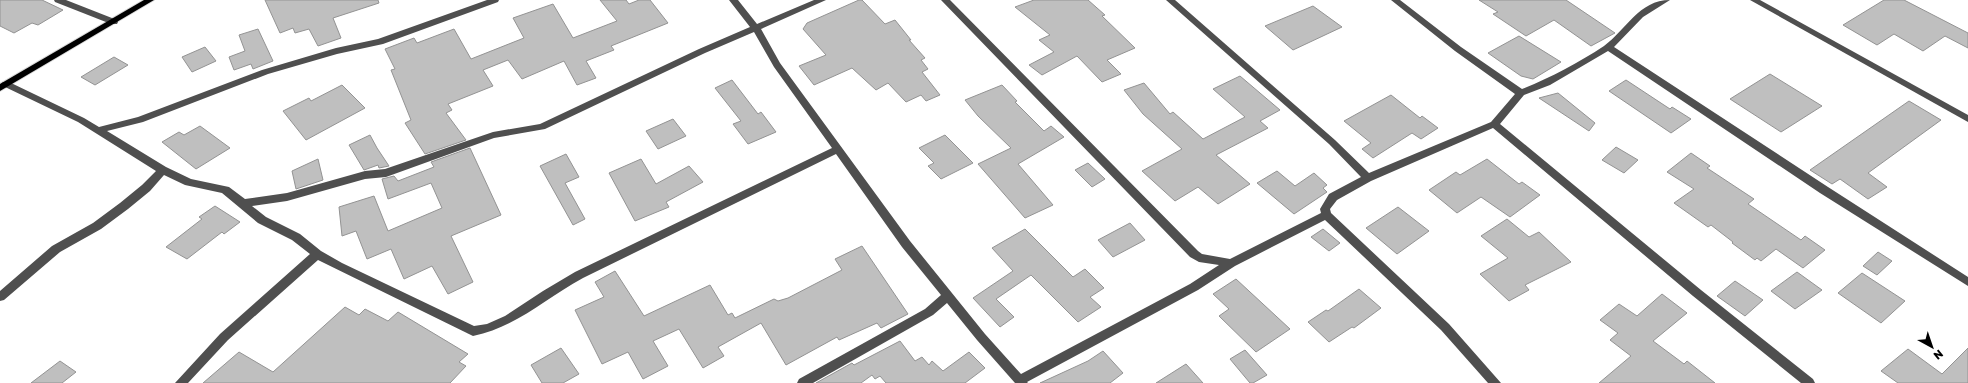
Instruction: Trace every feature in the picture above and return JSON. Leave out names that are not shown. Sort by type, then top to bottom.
[{"type":"main road","points":[[3,86],[150,0]]},
{"type":"street","points":[[58,0],[114,22]]},
{"type":"street","points":[[99,130],[140,120],[264,72],[336,51],[380,42],[495,0]]},
{"type":"street","points":[[732,0],[756,29],[776,65],[906,244],[947,297],[1021,381],[1070,352],[1194,287],[1231,263],[1326,215]]},
{"type":"street","points":[[243,203],[287,197],[365,175],[386,173],[493,134],[542,127],[659,70],[822,0]]},
{"type":"street","points":[[944,0],[1194,254],[1199,258],[1231,263]]},
{"type":"street","points":[[1170,0],[1332,142],[1368,178]]},
{"type":"street","points":[[1395,0],[1458,49],[1521,93]]},
{"type":"street","points":[[1493,383],[1445,327],[1326,215],[1325,209],[1333,197],[1368,178],[1494,124],[1521,93],[1547,83],[1608,47],[1640,15],[1666,0]]},
{"type":"street","points":[[1754,0],[1968,119]]},
{"type":"street","points":[[1608,47],[1824,190],[1968,282]]},
{"type":"street","points":[[3,86],[43,101],[99,130],[163,170],[189,182],[225,190],[243,203],[262,220],[296,237],[317,254],[338,266],[473,331],[490,329],[510,320],[557,287],[838,149]]},
{"type":"street","points":[[1494,124],[1691,288],[1809,383]]},
{"type":"street","points":[[0,297],[56,249],[97,226],[124,206],[146,188],[163,170]]},
{"type":"street","points":[[180,383],[224,337],[317,254]]},
{"type":"street","points":[[803,383],[929,312],[947,297]]},
{"type":"building","points":[[0,0],[42,0],[63,10],[38,25],[32,23],[14,33],[0,26]]},
{"type":"building","points":[[265,0],[378,0],[379,3],[333,18],[341,38],[318,46],[309,29],[295,33],[293,28],[280,33]]},
{"type":"building","points":[[600,0],[626,0],[629,4],[639,0],[650,0],[668,23],[611,46],[614,50],[586,61],[596,78],[577,85],[564,61],[522,79],[508,60],[483,70],[493,86],[448,104],[452,110],[446,113],[466,140],[425,154],[405,123],[411,120],[391,70],[395,69],[385,49],[414,38],[417,43],[454,29],[471,59],[524,38],[513,18],[553,4],[573,38],[617,21]]},
{"type":"building","points":[[862,0],[885,24],[895,20],[911,40],[909,40],[925,58],[921,60],[928,69],[922,72],[940,95],[926,101],[921,95],[906,102],[888,83],[876,90],[852,68],[814,85],[799,66],[826,55],[803,29],[807,23]]},
{"type":"building","points":[[1034,0],[1088,0],[1105,15],[1102,16],[1135,48],[1107,60],[1121,74],[1102,82],[1077,56],[1042,75],[1029,65],[1054,52],[1039,40],[1050,35],[1015,7]]},
{"type":"building","points":[[1479,0],[1566,0],[1615,33],[1591,46],[1554,20],[1526,36],[1493,14],[1498,12]]},
{"type":"building","points":[[1884,0],[1904,0],[1968,33],[1968,48],[1945,36],[1923,51],[1894,34],[1877,45],[1843,25]]},
{"type":"building","points":[[1313,6],[1342,27],[1293,50],[1265,26]]},
{"type":"building","points":[[258,29],[273,61],[253,69],[251,64],[234,70],[229,57],[245,51],[239,35]]},
{"type":"building","points":[[1519,36],[1561,62],[1533,79],[1521,76],[1488,53]]},
{"type":"building","points":[[205,47],[216,61],[192,72],[182,57]]},
{"type":"building","points":[[114,57],[128,65],[95,85],[81,77]]},
{"type":"building","points":[[1770,74],[1822,106],[1781,132],[1730,99]]},
{"type":"building","points":[[1240,76],[1280,110],[1260,121],[1268,128],[1216,155],[1250,184],[1218,204],[1198,187],[1175,201],[1142,171],[1182,149],[1143,114],[1124,90],[1144,83],[1170,114],[1173,112],[1203,139],[1245,117],[1213,89]]},
{"type":"building","points":[[732,80],[758,114],[761,112],[776,132],[748,144],[733,124],[741,121],[715,88]]},
{"type":"building","points":[[1626,80],[1670,109],[1672,107],[1691,119],[1671,133],[1609,91]]},
{"type":"building","points":[[342,85],[365,108],[306,140],[283,111],[309,98],[311,101]]},
{"type":"building","points":[[1002,85],[1017,101],[1015,102],[1044,131],[1051,126],[1064,137],[1018,164],[1053,205],[1025,218],[978,164],[1011,148],[978,116],[965,100]]},
{"type":"building","points":[[1558,93],[1595,123],[1589,131],[1539,98]]},
{"type":"building","points":[[1391,95],[1420,118],[1422,116],[1438,128],[1421,139],[1412,133],[1373,158],[1362,149],[1371,143],[1344,121]]},
{"type":"building","points":[[1909,101],[1941,120],[1868,173],[1887,187],[1868,199],[1840,179],[1832,184],[1810,170]]},
{"type":"building","points":[[673,119],[686,136],[658,149],[646,131]]},
{"type":"building","points":[[200,126],[230,148],[196,169],[162,142],[179,132],[184,135]]},
{"type":"building","points":[[370,135],[389,166],[379,168],[378,165],[364,170],[349,145]]},
{"type":"building","points":[[945,135],[973,163],[941,179],[928,166],[934,163],[919,148]]},
{"type":"building","points":[[1616,147],[1638,160],[1624,173],[1602,160]]},
{"type":"building","points":[[470,148],[501,215],[451,236],[473,282],[448,294],[432,266],[404,279],[391,249],[367,259],[356,231],[342,236],[339,207],[374,196],[388,231],[442,208],[431,183],[388,199],[382,179],[394,176],[398,181],[434,167],[431,162]]},
{"type":"building","points":[[1691,153],[1710,166],[1707,168],[1754,199],[1748,204],[1801,240],[1805,236],[1825,250],[1803,268],[1776,249],[1761,261],[1757,258],[1755,260],[1711,225],[1708,227],[1674,203],[1694,189],[1667,172]]},
{"type":"building","points":[[566,154],[579,177],[565,183],[585,219],[573,225],[540,166]]},
{"type":"building","points":[[318,159],[323,180],[296,189],[292,171]]},
{"type":"building","points":[[641,159],[656,184],[689,166],[703,182],[666,202],[669,207],[635,221],[609,173]]},
{"type":"building","points":[[1487,159],[1519,184],[1522,182],[1540,195],[1510,217],[1481,197],[1457,213],[1429,190],[1456,172],[1460,175]]},
{"type":"building","points":[[1088,163],[1105,179],[1092,187],[1075,170]]},
{"type":"building","points":[[1277,171],[1295,186],[1314,173],[1327,185],[1323,188],[1327,192],[1294,214],[1257,183]]},
{"type":"building","points":[[215,206],[240,222],[224,234],[222,232],[187,259],[166,247],[202,219],[199,217]]},
{"type":"building","points":[[1398,207],[1429,231],[1397,254],[1366,228]]},
{"type":"building","points":[[1507,219],[1529,237],[1539,232],[1571,262],[1525,285],[1529,290],[1509,301],[1480,274],[1508,258],[1481,236]]},
{"type":"building","points":[[1130,223],[1145,240],[1113,257],[1098,240]]},
{"type":"building","points":[[1025,229],[1073,277],[1085,269],[1104,288],[1090,297],[1101,307],[1078,322],[1031,275],[996,299],[1014,317],[1000,327],[973,298],[1013,271],[992,248]]},
{"type":"building","points":[[1323,229],[1340,243],[1329,251],[1311,237]]},
{"type":"building","points":[[862,246],[908,314],[881,328],[877,323],[839,340],[837,337],[786,365],[761,323],[718,347],[724,356],[703,368],[679,329],[653,341],[668,366],[643,379],[628,352],[602,364],[575,310],[604,297],[595,282],[615,271],[644,316],[710,285],[728,315],[732,313],[735,318],[774,299],[778,301],[788,298],[842,270],[835,259]]},
{"type":"building","points":[[1878,252],[1892,261],[1877,275],[1863,266]]},
{"type":"building","points":[[1797,272],[1822,290],[1795,309],[1771,291]]},
{"type":"building","points":[[1862,273],[1905,301],[1881,323],[1838,293]]},
{"type":"building","points":[[1236,279],[1290,329],[1256,352],[1219,316],[1229,309],[1213,294]]},
{"type":"building","points":[[1735,281],[1763,300],[1745,316],[1717,296]]},
{"type":"building","points":[[1359,289],[1381,308],[1354,328],[1352,327],[1329,342],[1308,322],[1326,310],[1328,311]]},
{"type":"building","points":[[1662,294],[1687,313],[1653,341],[1684,364],[1687,361],[1715,383],[1599,383],[1631,356],[1610,340],[1618,333],[1600,320],[1619,304],[1637,316]]},
{"type":"building","points":[[345,307],[359,315],[365,309],[388,321],[398,312],[468,354],[459,362],[466,366],[450,383],[203,383],[239,352],[273,372]]},
{"type":"building","points":[[900,341],[915,361],[922,357],[929,365],[932,361],[943,371],[969,352],[985,368],[965,383],[886,383],[880,376],[875,379],[872,375],[861,383],[816,383],[852,363],[854,365]]},
{"type":"building","points":[[561,348],[579,374],[563,383],[542,383],[531,365]]},
{"type":"building","points":[[1968,348],[1968,383],[1898,383],[1881,371],[1908,349],[1942,374]]},
{"type":"building","points":[[1245,350],[1267,375],[1253,383],[1250,383],[1230,359]]},
{"type":"building","points":[[1103,351],[1123,373],[1110,383],[1040,383],[1088,361]]},
{"type":"building","points":[[60,361],[76,372],[62,383],[31,383]]},
{"type":"building","points":[[1186,364],[1203,383],[1156,383]]}]
